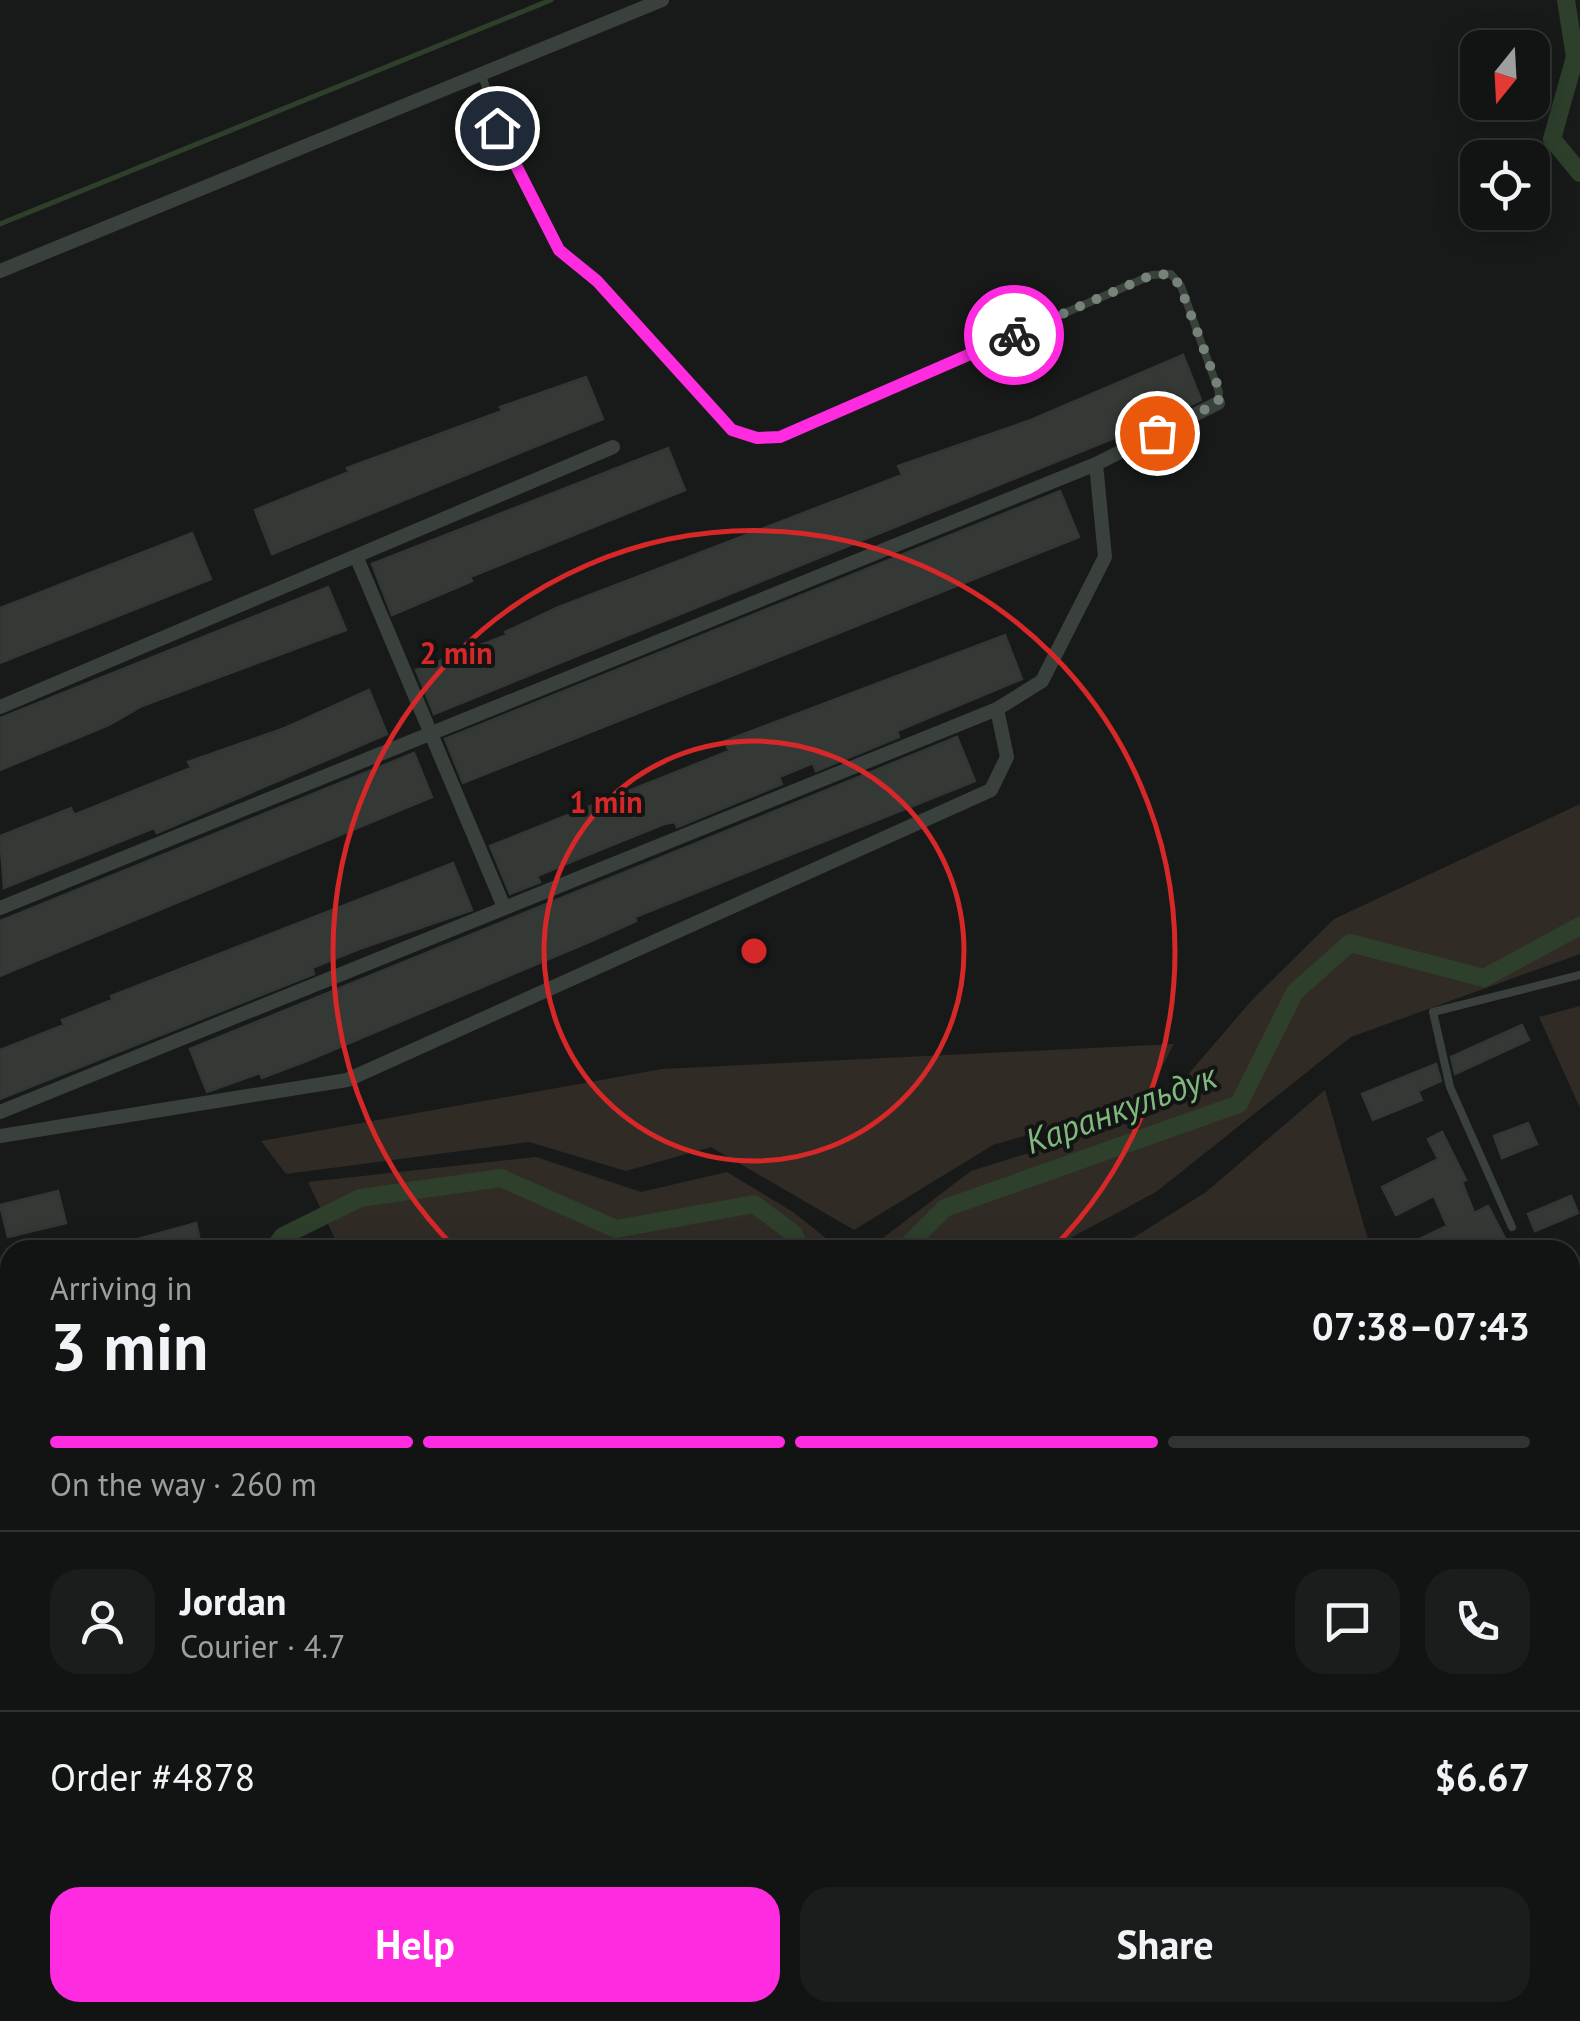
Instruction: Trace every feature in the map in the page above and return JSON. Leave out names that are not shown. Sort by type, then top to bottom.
[{"type":"street","points":[[0,272],[662,0]]},
{"type":"street","points":[[0,908],[1096,464],[1218,403]]},
{"type":"street","points":[[0,707],[613,447]]},
{"type":"street","points":[[0,1112],[997,709],[1042,681],[1105,557],[1096,464]]},
{"type":"street","points":[[356,556],[504,907]]},
{"type":"street","points":[[0,1136],[347,1080],[992,790],[1007,757],[997,709]]},
{"type":"lane","points":[[482,74],[497,128],[559,250],[597,281],[732,430],[757,438],[780,437],[1152,275],[1171,274],[1180,286],[1220,392],[1218,403]]},
{"type":"lane","points":[[1512,1227],[1450,1087],[1433,1012],[1580,975]]},
{"type":"shaded area","points":[[1580,804],[1580,954],[1351,1037],[1156,1192],[1067,1240],[880,1240],[971,1171],[1154,1114],[1252,1000],[1334,919]]},
{"type":"shaded area","points":[[1580,1006],[1580,1108],[1539,1017]]},
{"type":"shaded area","points":[[1174,1044],[1144,1101],[993,1145],[854,1230],[711,1147],[626,1171],[529,1142],[286,1174],[261,1141],[662,1069]]},
{"type":"shaded area","points":[[1325,1090],[1368,1240],[1130,1240],[1206,1192]]},
{"type":"shaded area","points":[[536,1157],[641,1192],[727,1172],[793,1212],[828,1240],[334,1240],[308,1182]]},
{"type":"building","points":[[1183,355],[1201,400],[1171,415],[434,714],[416,670],[507,635],[505,632],[559,607],[902,475],[898,466],[1031,420]]},
{"type":"building","points":[[586,377],[603,419],[272,554],[255,510],[349,472],[347,468]]},
{"type":"building","points":[[668,448],[685,490],[470,577],[472,581],[392,615],[372,564]]},
{"type":"building","points":[[1060,491],[1079,537],[463,783],[445,739]]},
{"type":"building","points":[[192,533],[211,579],[0,663],[0,608]]},
{"type":"building","points":[[328,587],[346,630],[142,706],[109,725],[0,770],[0,718]]},
{"type":"building","points":[[1005,635],[1022,679],[897,731],[899,737],[816,771],[813,763],[779,777],[782,784],[677,827],[675,822],[664,824],[537,876],[540,882],[510,894],[490,846],[729,751],[725,741]]},
{"type":"building","points":[[369,690],[387,734],[157,833],[154,828],[4,888],[0,836],[71,808],[74,815],[191,768],[188,762],[285,728]]},
{"type":"building","points":[[957,737],[975,781],[635,917],[636,921],[589,942],[309,1060],[262,1078],[260,1073],[207,1092],[190,1049]]},
{"type":"building","points":[[414,753],[432,797],[0,976],[0,921]]},
{"type":"building","points":[[453,863],[472,910],[359,949],[312,968],[314,974],[0,1099],[0,1050],[64,1025],[62,1020],[112,1000],[111,996]]},
{"type":"building","points":[[1522,1025],[1529,1040],[1455,1074],[1451,1057]]},
{"type":"building","points":[[1436,1064],[1441,1081],[1418,1091],[1422,1100],[1373,1120],[1362,1094]]},
{"type":"building","points":[[1528,1123],[1537,1144],[1502,1158],[1494,1136]]},
{"type":"building","points":[[1442,1132],[1466,1180],[1462,1182],[1474,1213],[1488,1206],[1506,1240],[1418,1240],[1447,1226],[1434,1196],[1396,1215],[1382,1187],[1438,1159],[1428,1139]]},
{"type":"building","points":[[58,1191],[66,1223],[8,1237],[0,1205]]},
{"type":"building","points":[[1571,1196],[1578,1213],[1535,1231],[1528,1214]]},
{"type":"building","points":[[196,1223],[200,1240],[134,1240]]},
{"type":"waterway","points":[[0,224],[551,0]]},
{"type":"waterway","name":"Каранкульдук","points":[[1566,0],[1575,57],[1552,139],[1580,173]]},
{"type":"waterway","name":"Каранкульдук","points":[[913,1240],[945,1208],[1239,1104],[1295,992],[1350,943],[1484,978],[1580,926]]},
{"type":"waterway","name":"Каранкульдук","points":[[280,1240],[360,1198],[501,1178],[616,1229],[754,1204],[797,1240]]},
{"type":"way so far","points":[[1014,335],[1152,275],[1171,274],[1180,286],[1220,392],[1218,403],[1157,433]]},
{"type":"route","points":[[497,128],[559,250],[597,281],[732,430],[757,438],[780,437],[1014,335]]}]
